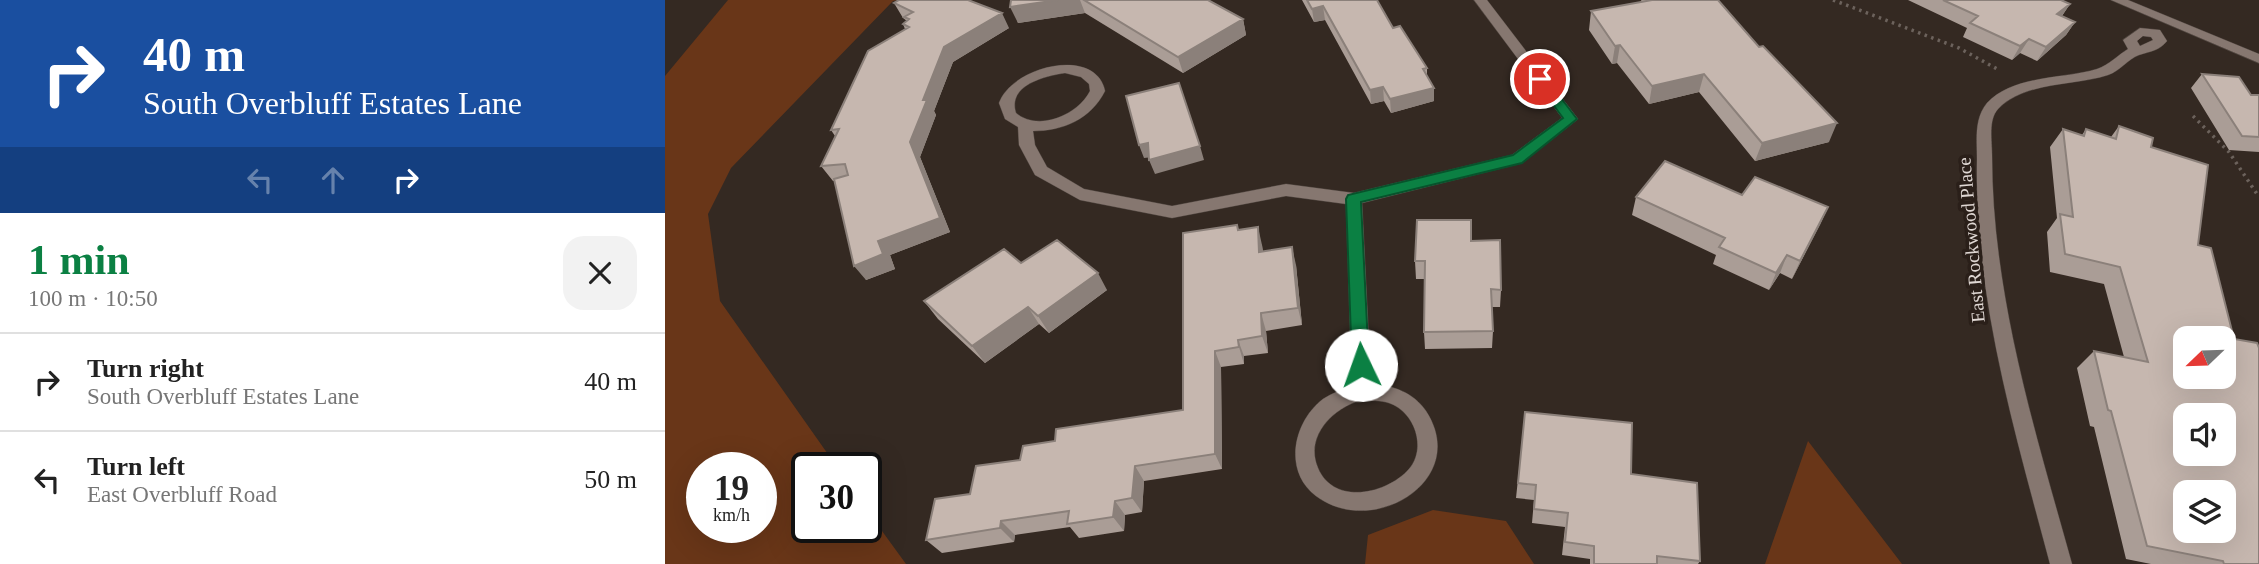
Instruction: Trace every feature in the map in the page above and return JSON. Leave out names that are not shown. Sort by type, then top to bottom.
[{"type":"street","points":[[1025,125],[1027,145],[1041,171],[1080,194],[1172,212],[1286,190],[1354,199],[1517,159],[1571,119],[1479,0]]},
{"type":"street","points":[[2117,0],[2259,59]]},
{"type":"street","name":"East Rockwood Place","points":[[2061,564],[2003,343],[1989,248],[1983,145],[1985,118],[1990,106],[2009,93],[2102,72],[2118,66],[2136,51],[2151,50],[2160,41],[2155,33],[2166,20]]},
{"type":"street","points":[[1065,69],[1087,75],[1094,81],[1097,88],[1096,97],[1080,114],[1053,125],[1025,125],[1014,121],[1005,106],[1007,97],[1024,80],[1065,69]]},
{"type":"street","points":[[1354,199],[1362,392]]},
{"type":"street","points":[[1362,392],[1398,397],[1412,407],[1423,421],[1429,437],[1428,454],[1421,471],[1408,486],[1392,497],[1373,503],[1352,502],[1333,496],[1318,485],[1309,470],[1304,453],[1307,436],[1315,420],[1328,406],[1344,397],[1362,392]]},
{"type":"path","points":[[1833,0],[1974,54],[2027,89]]},
{"type":"path","points":[[2193,116],[2229,152],[2259,197]]},
{"type":"shaded area","points":[[728,0],[898,0],[893,1],[731,168],[708,214],[720,301],[826,452],[791,452],[791,543],[882,543],[882,531],[906,564],[665,564],[665,76]]},
{"type":"shaded area","points":[[1808,441],[1902,564],[1765,564]]},
{"type":"shaded area","points":[[1433,510],[1506,521],[1534,564],[1365,564],[1368,535]]},
{"type":"building","points":[[899,0],[968,0],[1002,13],[944,47],[910,142],[940,218],[878,241],[883,254],[854,266],[834,179],[848,175],[845,164],[821,166],[839,129],[831,130],[868,51],[909,27],[903,24],[909,19],[904,17],[913,12],[894,3]]},
{"type":"building","points":[[1011,0],[1058,0],[1010,7]]},
{"type":"building","points":[[1084,0],[1208,0],[1243,19],[1178,57]]},
{"type":"building","points":[[1307,0],[1377,0],[1393,28],[1400,26],[1427,68],[1423,69],[1434,88],[1390,99],[1383,87],[1370,90],[1323,6],[1312,9]]},
{"type":"building","points":[[1652,0],[1718,0],[1759,47],[1763,46],[1837,123],[1762,143],[1704,74],[1652,86],[1620,45],[1615,46],[1591,11]]},
{"type":"building","points":[[1943,0],[2061,0],[2070,4],[2057,14],[2075,22],[2046,47],[2029,39],[2020,46],[1970,23],[1978,16]]},
{"type":"building","points":[[2202,74],[2239,77],[2251,95],[2259,95],[2259,137],[2242,136]]},
{"type":"building","points":[[1179,83],[1200,146],[1149,160],[1148,143],[1139,145],[1126,96]]},
{"type":"building","points":[[2119,126],[2153,138],[2151,147],[2208,165],[2198,245],[2211,248],[2231,326],[2173,326],[2173,389],[2236,389],[2237,340],[2257,343],[2259,564],[2224,564],[2223,561],[2147,546],[2094,351],[2148,362],[2120,267],[2065,254],[2060,214],[2073,217],[2063,129],[2084,136],[2086,129],[2116,139]]},
{"type":"building","points":[[1665,161],[1742,195],[1755,177],[1828,207],[1800,261],[1787,255],[1776,273],[1719,247],[1725,238],[1636,197]]},
{"type":"building","points":[[1417,220],[1471,220],[1471,241],[1500,240],[1501,290],[1491,289],[1493,331],[1424,332],[1425,261],[1415,261]]},
{"type":"building","points":[[1237,225],[1238,230],[1258,227],[1259,252],[1292,247],[1298,308],[1261,313],[1262,336],[1238,340],[1239,347],[1215,351],[1215,454],[1135,466],[1132,498],[1115,501],[1113,517],[1067,524],[1069,511],[1001,521],[1000,528],[926,540],[935,499],[970,494],[976,466],[1020,460],[1023,446],[1055,441],[1056,429],[1183,410],[1183,233]]},
{"type":"building","points":[[1057,240],[1098,273],[1038,316],[1028,307],[972,346],[924,301],[1004,249],[1021,263]]},
{"type":"building","points":[[1525,412],[1632,423],[1631,474],[1697,483],[1700,561],[1657,556],[1657,564],[1594,564],[1594,546],[1565,542],[1568,513],[1534,509],[1536,485],[1518,483]]},
{"type":"route","points":[[1361,365],[1354,199],[1517,159],[1571,119],[1540,79]]}]
